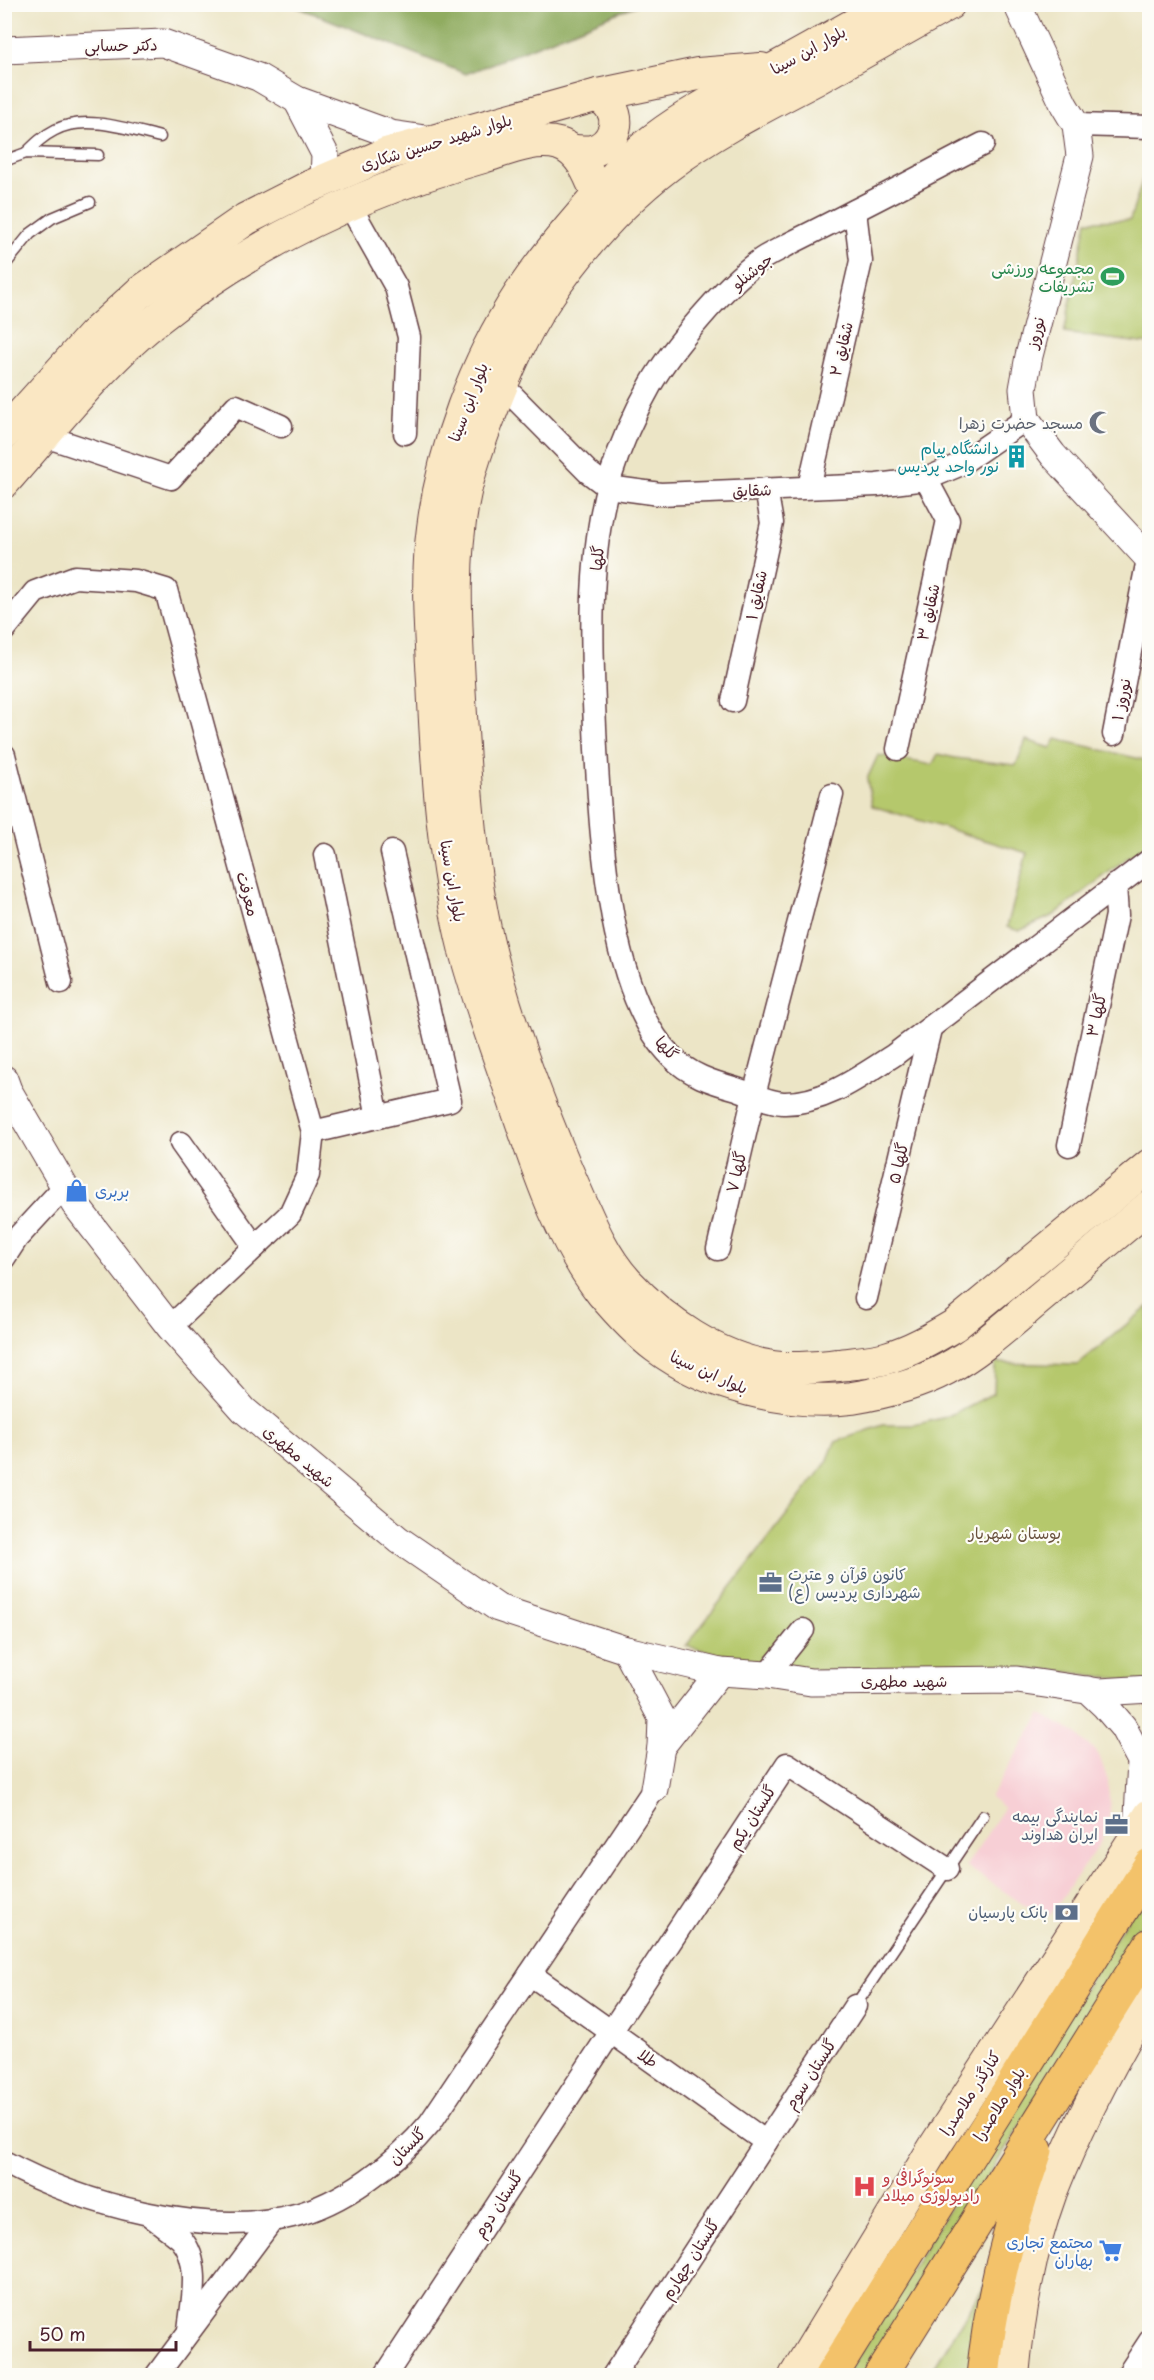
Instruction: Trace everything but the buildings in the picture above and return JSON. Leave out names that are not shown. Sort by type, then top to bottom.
[{"type":"main road","name":"بلوار ابن سینا","points":[[890,4],[704,106],[654,139],[628,160],[608,202],[545,300],[513,357],[476,452],[463,498],[456,554],[455,604],[472,847],[486,932],[533,1083],[556,1143],[601,1246],[624,1280],[675,1326],[711,1346],[742,1359],[773,1367],[807,1368],[884,1359],[922,1344],[955,1325],[1149,1165]]},
{"type":"main road","name":"بلوار ابن سینا","points":[[949,4],[749,114],[608,202],[555,245],[517,298],[493,340],[470,393],[443,468],[432,536],[429,575],[431,655],[445,840],[465,950],[486,1021],[533,1155],[577,1256],[601,1292],[634,1328],[658,1349],[693,1368],[759,1393],[815,1399],[849,1398],[905,1385],[945,1370],[995,1336],[1149,1206]]},
{"type":"main road","name":"بلوار شهید حسین شکاری","points":[[4,434],[93,335],[138,293],[246,219],[324,180],[386,154],[598,95],[699,74],[777,67]]},
{"type":"main road","points":[[573,151],[592,151],[606,144],[614,132],[615,116],[609,105],[598,95]]},
{"type":"main road","name":"بلوار شهید حسین شکاری","points":[[4,482],[116,358],[159,318],[262,247],[349,204],[397,184],[524,145],[546,142],[559,144],[573,151]]},
{"type":"main road","points":[[573,151],[608,202]]},
{"type":"main road","name":"کنارگذر ملاصدرا","points":[[795,2376],[936,2146],[1143,1824]]},
{"type":"main road","name":"بلوار ملاصدرا","points":[[831,2376],[1149,1865]]},
{"type":"main road","points":[[880,2376],[1149,1945]]},
{"type":"main road","points":[[983,2376],[998,2277],[1021,2193],[1058,2090],[1149,1982]]},
{"type":"main road","points":[[1012,2376],[1022,2309],[1040,2230],[1051,2194],[1098,2086],[1149,1996]]},
{"type":"street","name":"نوروز","points":[[1017,4],[1064,105],[1076,125],[1080,156],[1029,356],[1023,389],[1026,419]]},
{"type":"street","name":"دکتر حسابی","points":[[4,50],[163,43],[258,77],[297,100],[391,134],[433,140]]},
{"type":"street","points":[[297,100],[325,154],[324,180]]},
{"type":"street","points":[[1076,125],[1149,127]]},
{"type":"street","name":"جوشنلو","points":[[608,487],[631,425],[652,382],[720,297],[759,260],[983,144]]},
{"type":"street","points":[[349,204],[396,288],[409,337],[405,433]]},
{"type":"street","name":"شقایق ۲","points":[[809,487],[861,261],[855,211]]},
{"type":"street","points":[[502,385],[588,472],[608,487]]},
{"type":"street","points":[[45,436],[171,478],[236,406],[281,426]]},
{"type":"street","points":[[1026,419],[1053,455],[1149,560]]},
{"type":"street","name":"شقایق","points":[[608,487],[660,494],[877,485],[926,479],[959,465],[1026,419]]},
{"type":"street","name":"شقایق ۳","points":[[898,749],[948,520],[926,479]]},
{"type":"street","name":"گلها","points":[[608,487],[597,545],[593,683],[598,778],[612,920],[626,970],[652,1032],[671,1056],[699,1078],[781,1103],[819,1097],[857,1079],[930,1029],[1149,860]]},
{"type":"street","name":"شقایق ۱","points":[[733,701],[772,523],[766,489]]},
{"type":"street","name":"نوروز ۱","points":[[1114,734],[1149,560]]},
{"type":"street","name":"معرفت","points":[[4,630],[35,592],[75,577],[136,581],[165,590],[313,1132],[308,1175],[290,1214],[170,1327]]},
{"type":"street","points":[[4,755],[61,982]]},
{"type":"street","name":"گلها ۷","points":[[718,1249],[754,1095],[832,795]]},
{"type":"street","points":[[313,1132],[450,1100],[392,852]]},
{"type":"street","points":[[325,855],[378,1117]]},
{"type":"street","name":"گلها ۳","points":[[1069,1145],[1117,915],[1115,885]]},
{"type":"street","name":"گلها ۵","points":[[866,1298],[930,1029]]},
{"type":"street","name":"شهید مطهری","points":[[4,1079],[8,1090],[74,1203],[170,1327],[244,1410],[399,1540],[498,1608],[626,1650],[720,1672],[767,1675],[811,1682],[1017,1680],[1100,1692],[1149,1689]]},
{"type":"street","points":[[181,1143],[255,1247]]},
{"type":"street","points":[[4,1258],[17,1238],[65,1186]]},
{"type":"street","points":[[767,1675],[803,1630]]},
{"type":"street","points":[[626,1650],[662,1718],[661,1747],[654,1789]]},
{"type":"street","points":[[661,1747],[720,1672]]},
{"type":"street","points":[[1088,1690],[1123,1727],[1141,1761],[1143,1824]]},
{"type":"street","name":"گلستان یکم","points":[[611,2032],[787,1764],[947,1869]]},
{"type":"street","name":"گلستان","points":[[4,2162],[21,2171],[106,2204],[183,2220],[221,2222],[273,2219],[292,2216],[326,2203],[389,2164],[412,2145],[430,2123],[654,1789]]},
{"type":"street","name":"طلا","points":[[530,1974],[766,2142]]},
{"type":"street","name":"گلستان سوم","points":[[766,2142],[855,2006]]},
{"type":"street","name":"گلستان دوم","points":[[385,2376],[611,2032]]},
{"type":"street","name":"گلستان چهارم","points":[[613,2376],[766,2142]]},
{"type":"street","points":[[147,2214],[180,2239],[189,2250],[194,2283],[189,2330]]},
{"type":"street","points":[[156,2376],[273,2219]]},
{"type":"street","points":[[1127,2376],[1149,2341]]},
{"type":"lane","points":[[26,153],[42,137],[57,128],[78,124],[109,125],[159,137]]},
{"type":"lane","points":[[4,161],[26,153],[98,155]]},
{"type":"lane","points":[[4,266],[30,234],[52,218],[90,202]]},
{"type":"lane","points":[[855,2006],[983,1816]]},
{"type":"shaded area","points":[[1041,1714],[1074,1732],[1099,1755],[1108,1781],[1110,1812],[1101,1841],[1050,1915],[1036,1913],[966,1866],[1004,1808],[990,1797]]},
{"type":"green space","points":[[292,5],[637,5],[466,74]]},
{"type":"green space","name":"مجموعه ورزشی تشریفات","points":[[1149,159],[1149,344],[1064,333],[1087,221],[1130,220]]},
{"type":"green space","points":[[1056,739],[1149,761],[1149,845],[1127,858],[1054,915],[1019,931],[1007,927],[1027,853],[872,806],[867,779],[878,755],[932,765],[938,754],[1016,765],[1026,740],[1051,748]]},
{"type":"green space","name":"بوستان شهریار","points":[[1149,1306],[1149,1683],[1054,1670],[967,1667],[817,1671],[749,1661],[686,1646],[827,1462],[835,1442],[883,1425],[914,1425],[946,1417],[994,1393],[995,1363],[1077,1365]]},
{"type":"green space","points":[[1149,1884],[1149,1920],[864,2375],[846,2376]]},
{"type":"green space","points":[[988,2280],[969,2375],[929,2375]]},
{"type":"place","name":"مجموعه ورزشی تشریفات","points":[[1112,277]]},
{"type":"place","name":"مسجد حضرت زهرا","points":[[1101,423]]},
{"type":"place","name":"دانشگاه پیام نور واحد پردیس","points":[[1017,457]]},
{"type":"place","name":"بربری","points":[[77,1191]]},
{"type":"place","name":"کانون قرآن و عترت (ع) شهرداری پردیس","points":[[770,1583]]},
{"type":"place","name":"نمایندگی بیمه ایران هداوند","points":[[1116,1825]]},
{"type":"place","name":"بانک پارسیان","points":[[1066,1912]]},
{"type":"place","name":"سونوگرافی و رادیولوژی میلاد","points":[[865,2186]]},
{"type":"place","name":"مجتمع تجاری بهاران","points":[[1111,2251]]}]
